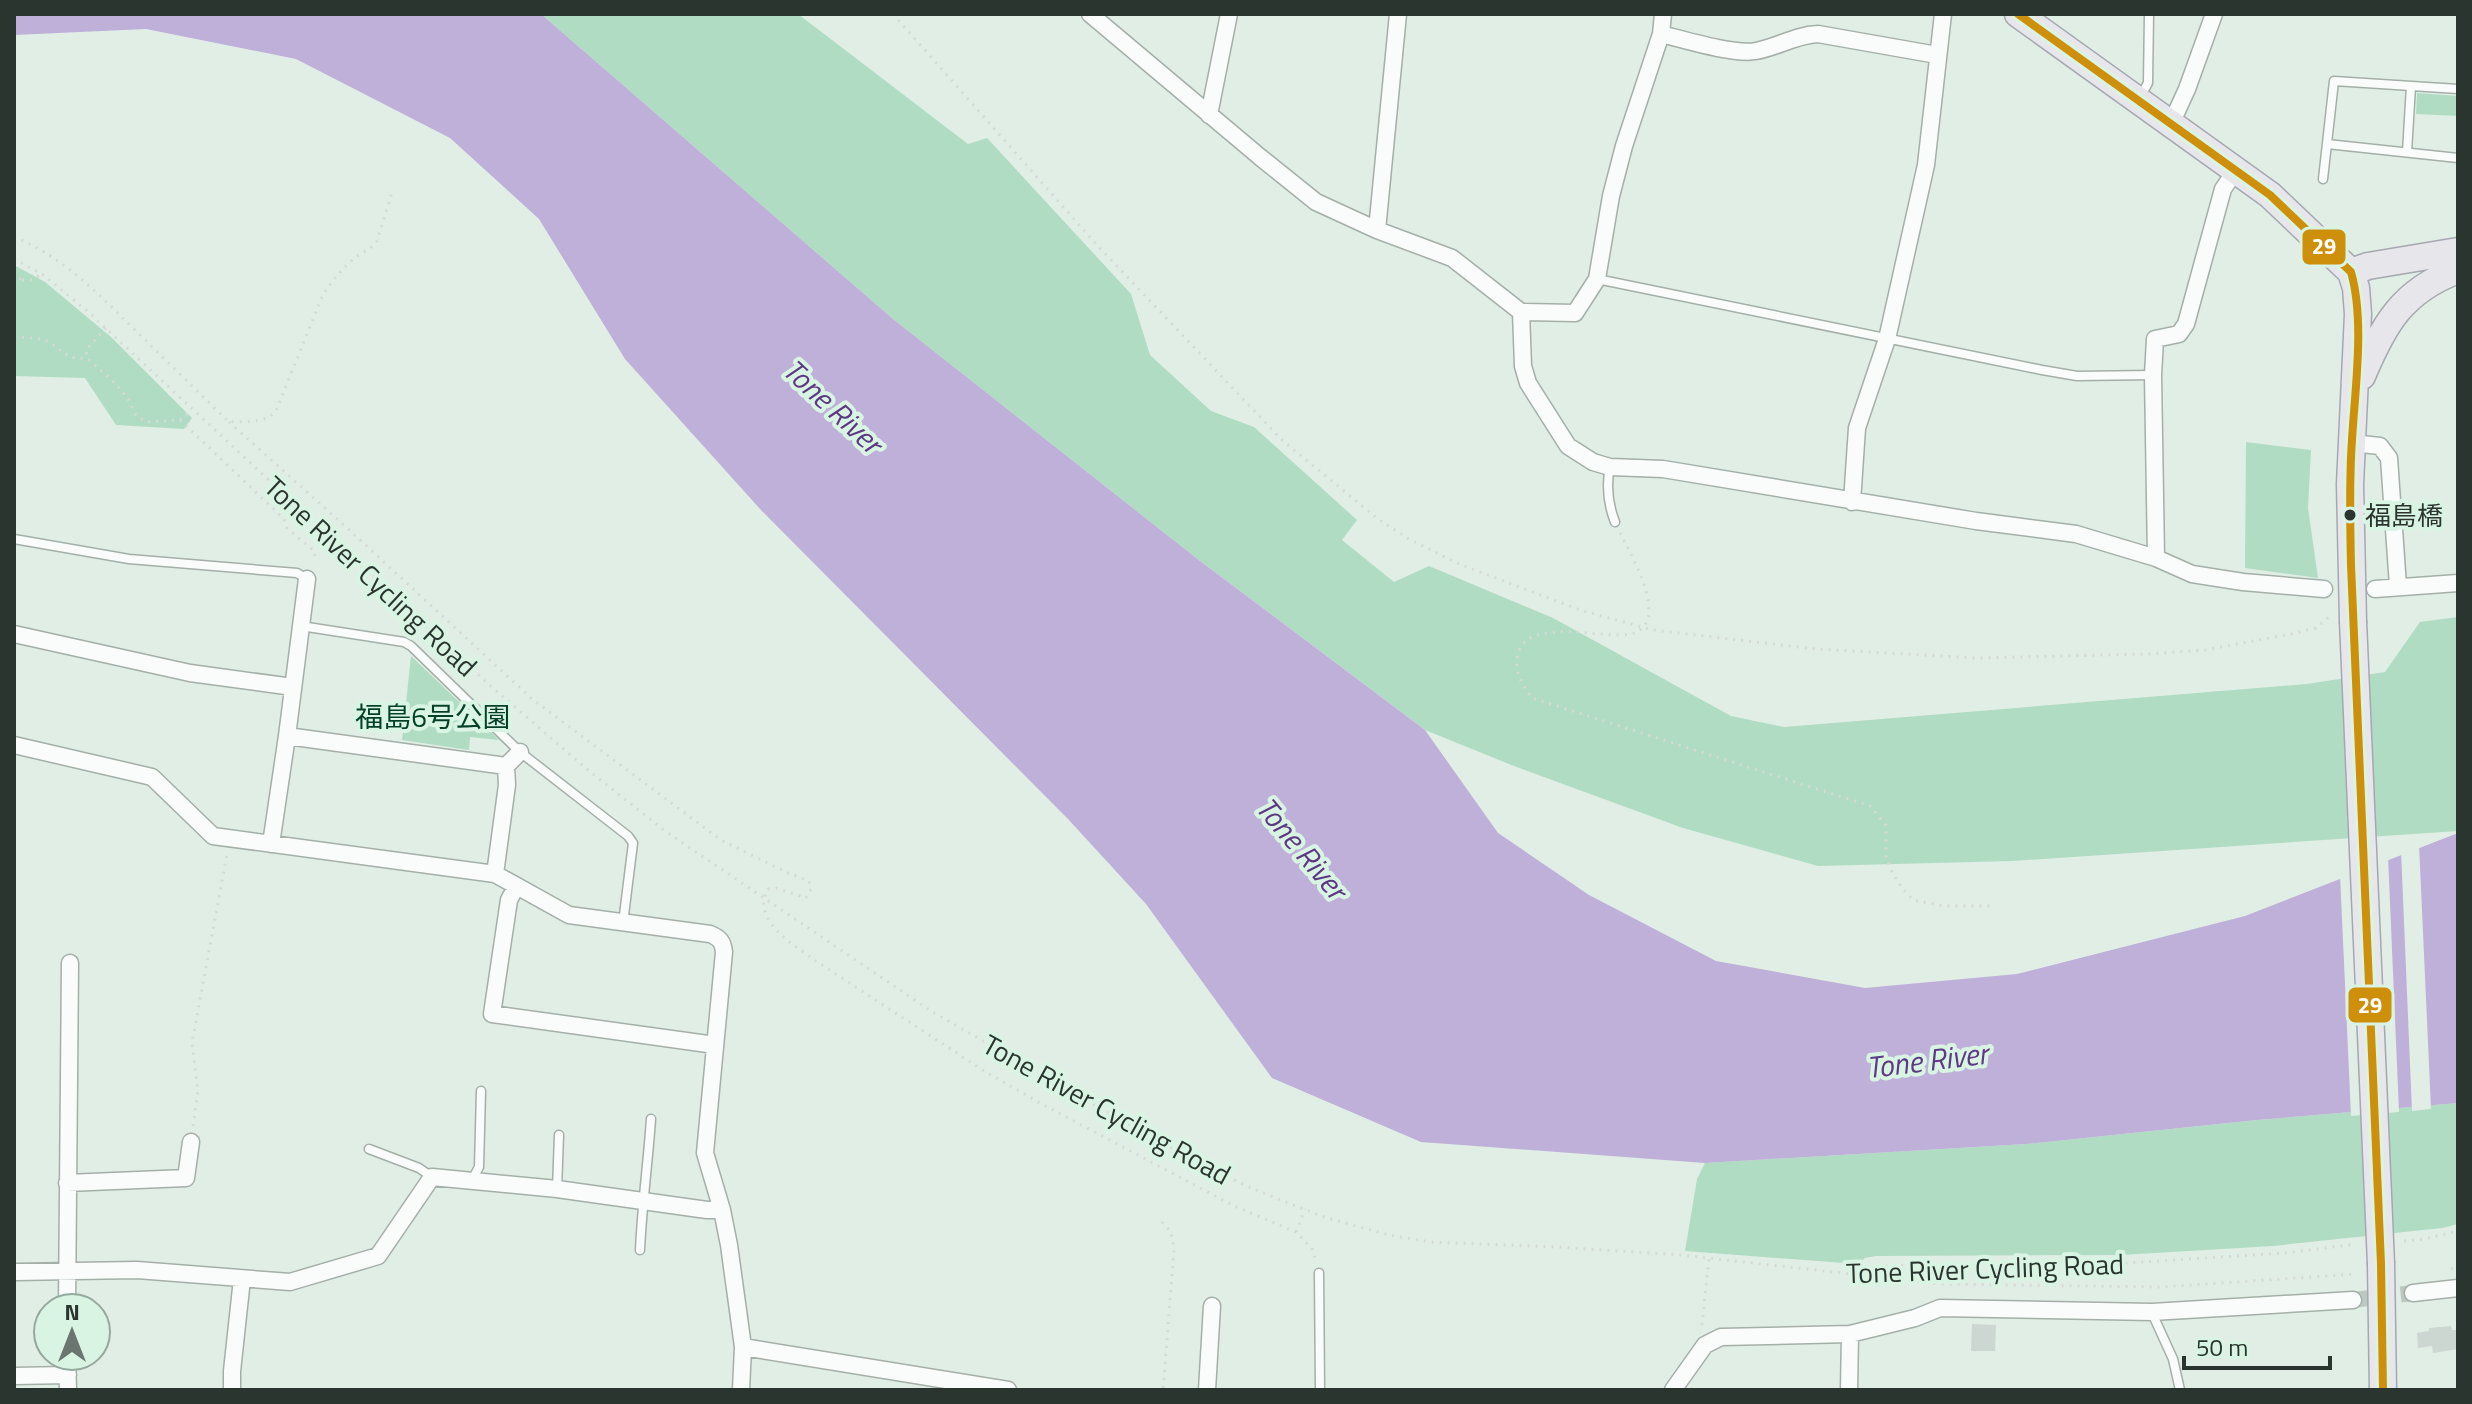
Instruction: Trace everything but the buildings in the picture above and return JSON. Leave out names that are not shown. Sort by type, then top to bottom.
[{"type":"main road","points":[[2018,14],[2270,195],[2351,272],[2356,288],[2356,390],[2344,618],[2371,1260],[2383,1390]]},
{"type":"main road","points":[[2351,272],[2368,266],[2458,251]]},
{"type":"main road","points":[[2356,390],[2379,336],[2400,306],[2435,280],[2458,270]]},
{"type":"street","points":[[1090,14],[1316,202],[1377,230],[1452,258],[1521,312],[1575,313],[1597,279],[1611,196],[1661,34],[1663,14]]},
{"type":"street","points":[[1209,115],[1229,14]]},
{"type":"street","points":[[1377,230],[1398,14]]},
{"type":"street","points":[[1852,502],[1857,428],[1887,339],[1926,165],[1943,14]]},
{"type":"street","points":[[2171,124],[2214,14]]},
{"type":"street","points":[[1661,34],[1740,52],[1818,34],[1937,55]]},
{"type":"street","points":[[2156,558],[2155,339],[2179,334],[2186,324],[2223,189],[2236,170]]},
{"type":"street","points":[[1521,312],[1523,366],[1528,383],[1568,446],[1593,462],[1610,467],[1663,469],[1852,502],[2076,534],[2156,558],[2192,574],[2324,589]]},
{"type":"street","points":[[2352,443],[2380,446],[2389,458],[2398,586]]},
{"type":"street","points":[[271,844],[307,579]]},
{"type":"street","points":[[2375,589],[2458,583]]},
{"type":"street","points":[[14,634],[190,673],[293,687]]},
{"type":"street","points":[[287,736],[506,766]]},
{"type":"street","points":[[14,745],[152,777],[213,836],[495,874],[569,915],[710,934],[718,938],[724,952],[705,1153],[722,1210],[743,1347],[741,1390]]},
{"type":"street","points":[[495,874],[507,785],[506,766],[520,752]]},
{"type":"street","points":[[516,887],[509,900],[492,1014],[715,1045]]},
{"type":"street","points":[[67,1292],[70,963]]},
{"type":"street","points":[[67,1183],[186,1178],[191,1142]]},
{"type":"street","points":[[14,1272],[137,1270],[290,1282],[378,1256],[432,1177],[722,1210]]},
{"type":"street","points":[[232,1390],[242,1279]]},
{"type":"street","points":[[2413,1293],[2458,1288]]},
{"type":"street","points":[[1673,1390],[1705,1345],[1721,1337],[1850,1334],[1915,1318],[1940,1308],[2152,1312],[2353,1300]]},
{"type":"street","points":[[1207,1390],[1212,1306]]},
{"type":"street","points":[[1849,1390],[1850,1334]]},
{"type":"street","points":[[743,1347],[1008,1390]]},
{"type":"street","points":[[14,1376],[68,1383]]},
{"type":"lane","points":[[2137,101],[2148,83],[2149,14]]},
{"type":"lane","points":[[2323,179],[2334,81],[2458,89]]},
{"type":"lane","points":[[2407,152],[2411,86]]},
{"type":"lane","points":[[2327,144],[2458,158]]},
{"type":"lane","points":[[1597,279],[2077,376],[2153,375]]},
{"type":"lane","points":[[1610,467],[1608,493],[1615,522]]},
{"type":"lane","points":[[14,539],[129,559],[297,573],[307,579]]},
{"type":"lane","points":[[301,626],[404,642],[411,646],[520,752],[628,836],[633,843],[623,923]]},
{"type":"lane","points":[[472,1180],[479,1167],[481,1091]]},
{"type":"lane","points":[[640,1250],[651,1119]]},
{"type":"lane","points":[[557,1189],[559,1135]]},
{"type":"lane","points":[[369,1149],[419,1168],[432,1177]]},
{"type":"lane","points":[[1319,1273],[1320,1390]]},
{"type":"lane","points":[[2152,1312],[2173,1359],[2180,1390]]},
{"type":"path","points":[[893,14],[1095,243],[1282,440],[1378,519],[1446,558],[1580,610],[1645,628],[1683,635],[1830,650],[1976,658],[2096,657],[2205,650],[2306,631],[2344,618]]},
{"type":"path","points":[[229,422],[256,421],[272,416],[276,411],[322,297],[353,258],[368,251],[377,241],[392,192]]},
{"type":"path","points":[[14,237],[37,246],[87,282],[229,422],[532,699],[721,840],[809,881],[811,889],[806,898],[776,888],[768,889],[763,897],[762,905],[773,926],[792,943],[981,1069],[1195,1187],[1296,1232],[1312,1249],[1319,1273]]},
{"type":"path","name":"Tone River Cycling Road","points":[[14,259],[42,274],[106,328],[485,681],[665,831],[931,1011],[1203,1165],[1305,1209],[1389,1235],[1430,1242],[1709,1258],[1842,1275],[1876,1276],[1881,1266],[2126,1263],[2284,1253],[2371,1260]]},
{"type":"path","points":[[14,272],[22,281]]},
{"type":"path","points":[[14,280],[32,280],[42,274]]},
{"type":"path","points":[[106,328],[86,350],[87,358],[127,397],[136,415],[146,422],[180,420],[192,409]]},
{"type":"path","points":[[14,337],[45,340],[63,355],[87,358]]},
{"type":"path","points":[[180,420],[284,519],[287,528],[315,552],[312,571],[307,579]]},
{"type":"path","points":[[1615,522],[1641,573],[1647,594],[1649,614],[1645,628],[1622,635],[1556,631],[1535,635],[1524,642],[1518,653],[1517,667],[1521,683],[1532,698],[1870,806],[1886,825],[1886,859],[1902,888],[1913,900],[1944,906],[1990,906]]},
{"type":"path","points":[[191,1142],[198,1091],[192,1043],[230,838]]},
{"type":"path","points":[[1296,1232],[1305,1209]]},
{"type":"path","points":[[1162,1222],[1171,1232],[1174,1250],[1163,1390]]},
{"type":"path","points":[[2396,1241],[2424,1239],[2458,1231]]},
{"type":"path","points":[[1705,1345],[1702,1326],[1709,1258]]},
{"type":"path","points":[[1876,1276],[1941,1284],[2160,1287],[2371,1260]]},
{"type":"green space","points":[[541,14],[798,14],[968,144],[987,138],[1131,294],[1150,355],[1211,411],[1254,427],[1357,520],[1342,540],[1394,582],[1429,566],[1553,618],[1731,716],[1784,727],[2307,684],[2385,672],[2420,622],[2458,617],[2458,831],[2012,861],[1818,866],[1683,828],[1425,730],[1200,561],[893,319]]},
{"type":"green space","points":[[2417,93],[2458,96],[2458,116],[2416,114]]},
{"type":"green space","points":[[14,265],[45,282],[111,337],[192,418],[184,429],[116,425],[85,378],[14,376]]},
{"type":"green space","points":[[2246,442],[2311,450],[2308,508],[2318,578],[2245,568]]},
{"type":"green space","name":"福島6号公園","points":[[411,656],[499,740],[470,737],[469,750],[402,740]]},
{"type":"green space","points":[[2458,1103],[2458,1224],[2442,1228],[2273,1246],[2121,1255],[1876,1256],[1865,1258],[1857,1264],[1685,1251],[1697,1179],[1705,1163],[2026,1144]]},
{"type":"water","name":"Tone River","points":[[14,14],[541,14],[893,319],[1200,561],[1425,730],[1498,833],[1589,895],[1716,961],[1865,988],[2017,974],[2245,916],[2458,833],[2458,1103],[2026,1144],[1705,1163],[1421,1142],[1272,1078],[1146,904],[1068,819],[761,510],[625,359],[539,219],[450,138],[296,59],[146,29],[14,35]]},
{"type":"pier","points":[[2419,844],[2431,1109],[2412,1111],[2401,851]]},
{"type":"pier","points":[[2388,856],[2399,1112],[2351,1116],[2340,875]]},
{"type":"tunnel","points":[[2353,1300],[2413,1293]]},
{"type":"transit line","name":"29","points":[[2018,14],[2270,195],[2351,272],[2358,333],[2350,471],[2351,565],[2381,1264],[2383,1390]]},
{"type":"place","name":"福島橋","points":[[2350,515]]}]
